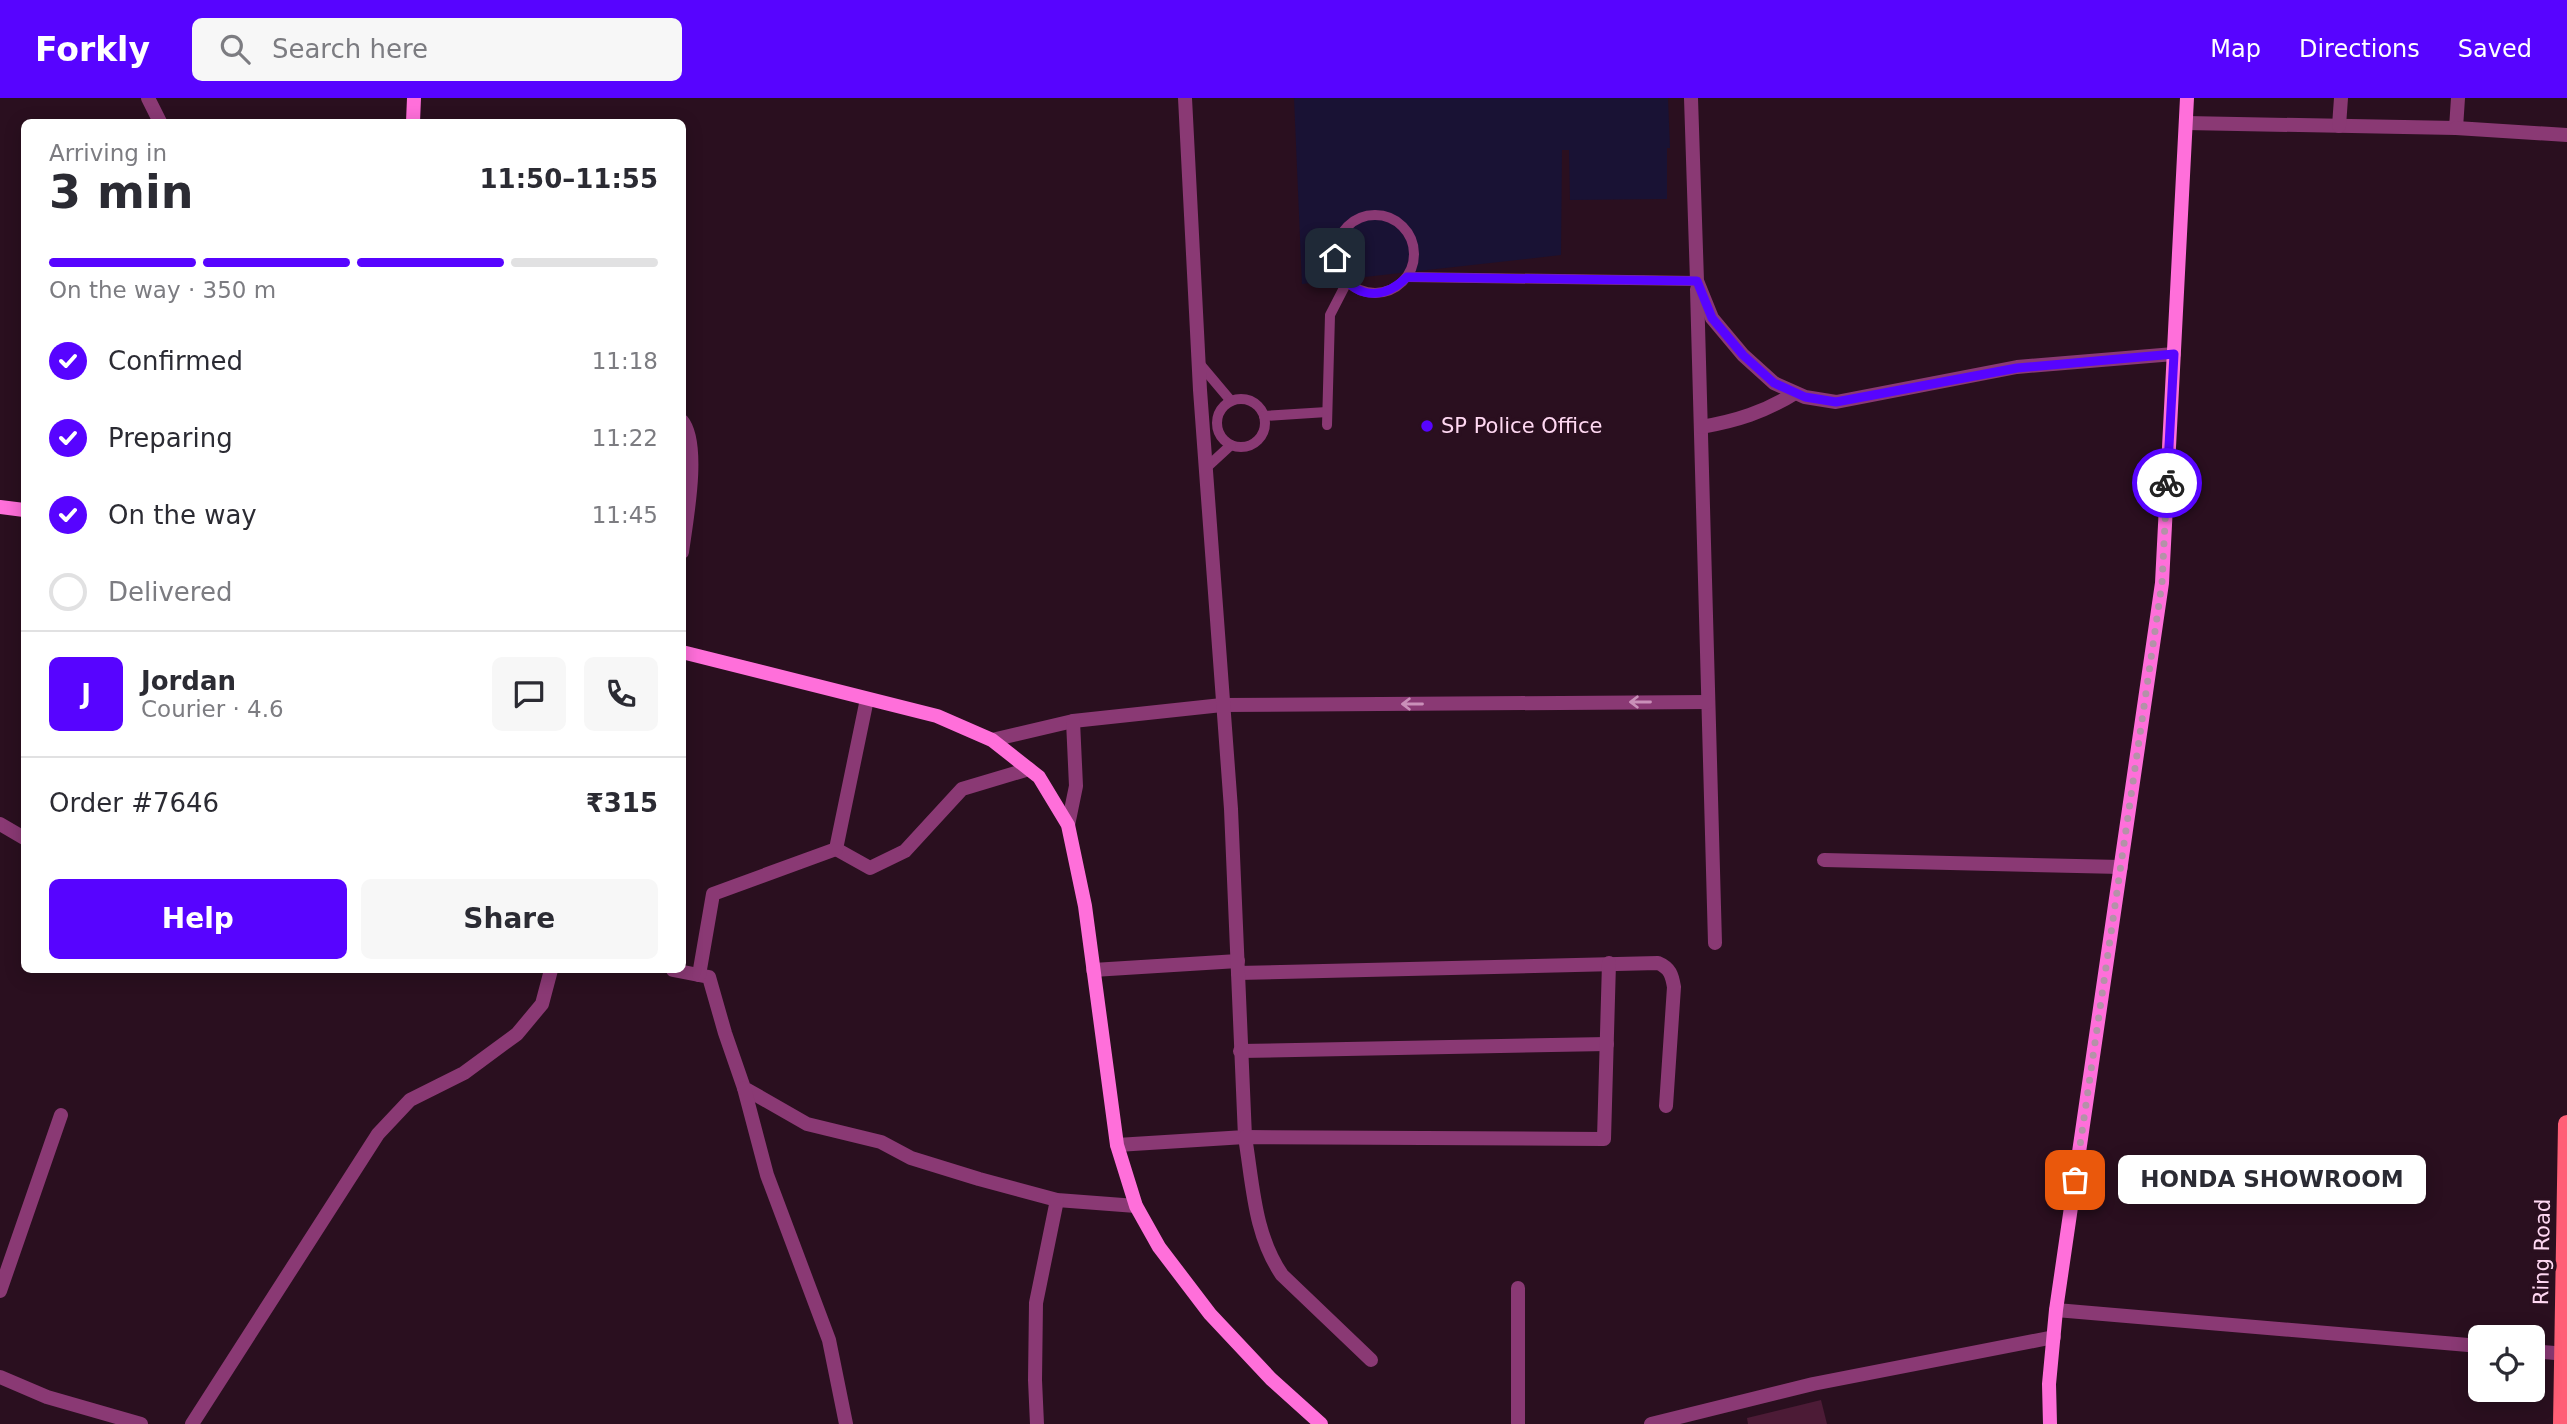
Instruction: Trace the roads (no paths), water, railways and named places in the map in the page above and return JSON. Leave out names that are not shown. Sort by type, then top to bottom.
[{"type":"main road","points":[[413,119],[414,98]]},
{"type":"main road","points":[[2050,1424],[2049,1384],[2056,1310],[2162,583],[2187,98]]},
{"type":"main road","points":[[0,507],[21,510]]},
{"type":"main road","points":[[686,653],[937,716],[992,740],[1039,777],[1068,825],[1085,906],[1117,1145],[1136,1206],[1159,1247],[1210,1314],[1271,1379],[1321,1424]]},
{"type":"main road","name":"Ring Road","points":[[2562,1424],[2567,1124]]},
{"type":"street","points":[[148,98],[158,119]]},
{"type":"street","points":[[1185,98],[1199,363],[1231,809],[1245,1138],[1259,1227],[1271,1258],[1282,1275],[1371,1360]]},
{"type":"street","points":[[1691,98],[1715,943]]},
{"type":"street","points":[[2339,126],[2341,98]]},
{"type":"street","points":[[2456,128],[2458,98]]},
{"type":"street","points":[[2186,123],[2456,128],[2567,135]]},
{"type":"street","points":[[1697,281],[1712,318],[1743,355],[1774,383],[1805,397],[1836,402],[2017,368],[2174,354]]},
{"type":"street","points":[[1701,427],[1744,418],[1770,409],[1796,393]]},
{"type":"street","points":[[686,426],[686,489]]},
{"type":"street","points":[[836,849],[867,699]]},
{"type":"street","points":[[992,740],[1073,720],[1222,705],[1708,702]]},
{"type":"street","points":[[1068,825],[1076,786],[1073,720]]},
{"type":"street","points":[[699,975],[713,894],[836,849],[870,868],[905,851],[962,789],[1029,769]]},
{"type":"street","points":[[0,824],[21,836]]},
{"type":"street","points":[[1824,860],[2121,867]]},
{"type":"street","points":[[1117,1145],[1245,1138],[1604,1139],[1608,963]]},
{"type":"street","points":[[1093,970],[1658,963],[1666,966],[1672,975],[1674,987],[1666,1106]]},
{"type":"street","points":[[686,972],[709,977],[724,1033],[744,1088],[767,1175],[829,1340],[846,1424]]},
{"type":"street","points":[[192,1424],[378,1134],[411,1100],[464,1073],[517,1034],[542,1004],[550,973]]},
{"type":"street","points":[[1240,1051],[1607,1044]]},
{"type":"street","points":[[744,1088],[807,1124],[881,1142],[911,1158],[1057,1200],[1136,1206]]},
{"type":"street","points":[[0,1291],[61,1115]]},
{"type":"street","points":[[1037,1424],[1036,1303],[1057,1200]]},
{"type":"street","points":[[1518,1287],[1518,1424]]},
{"type":"street","points":[[2056,1310],[2468,1345]]},
{"type":"street","points":[[1651,1424],[1813,1384],[2053,1337]]},
{"type":"street","points":[[2545,1352],[2565,1354]]},
{"type":"street","points":[[0,1377],[47,1397],[141,1424]]},
{"type":"lane","points":[[1374,215],[1398,222],[1412,242],[1414,254],[1407,277],[1397,287],[1371,294],[1358,290],[1347,282],[1339,271],[1335,258],[1336,245],[1342,232],[1351,222],[1362,217],[1374,215]]},
{"type":"lane","points":[[1407,277],[1697,281]]},
{"type":"lane","points":[[1326,425],[1331,315],[1347,282]]},
{"type":"lane","points":[[1199,363],[1231,401]]},
{"type":"lane","points":[[1247,400],[1254,403],[1264,416],[1264,432],[1254,444],[1246,447],[1231,445],[1220,434],[1220,412],[1231,401],[1247,400]]},
{"type":"lane","points":[[1264,416],[1327,412]]},
{"type":"lane","points":[[1206,468],[1231,445]]},
{"type":"place","name":"SP Police Office","points":[[1427,426]]},
{"type":"place","name":"HONDA SHOWROOM","points":[[2075,1180]]}]
